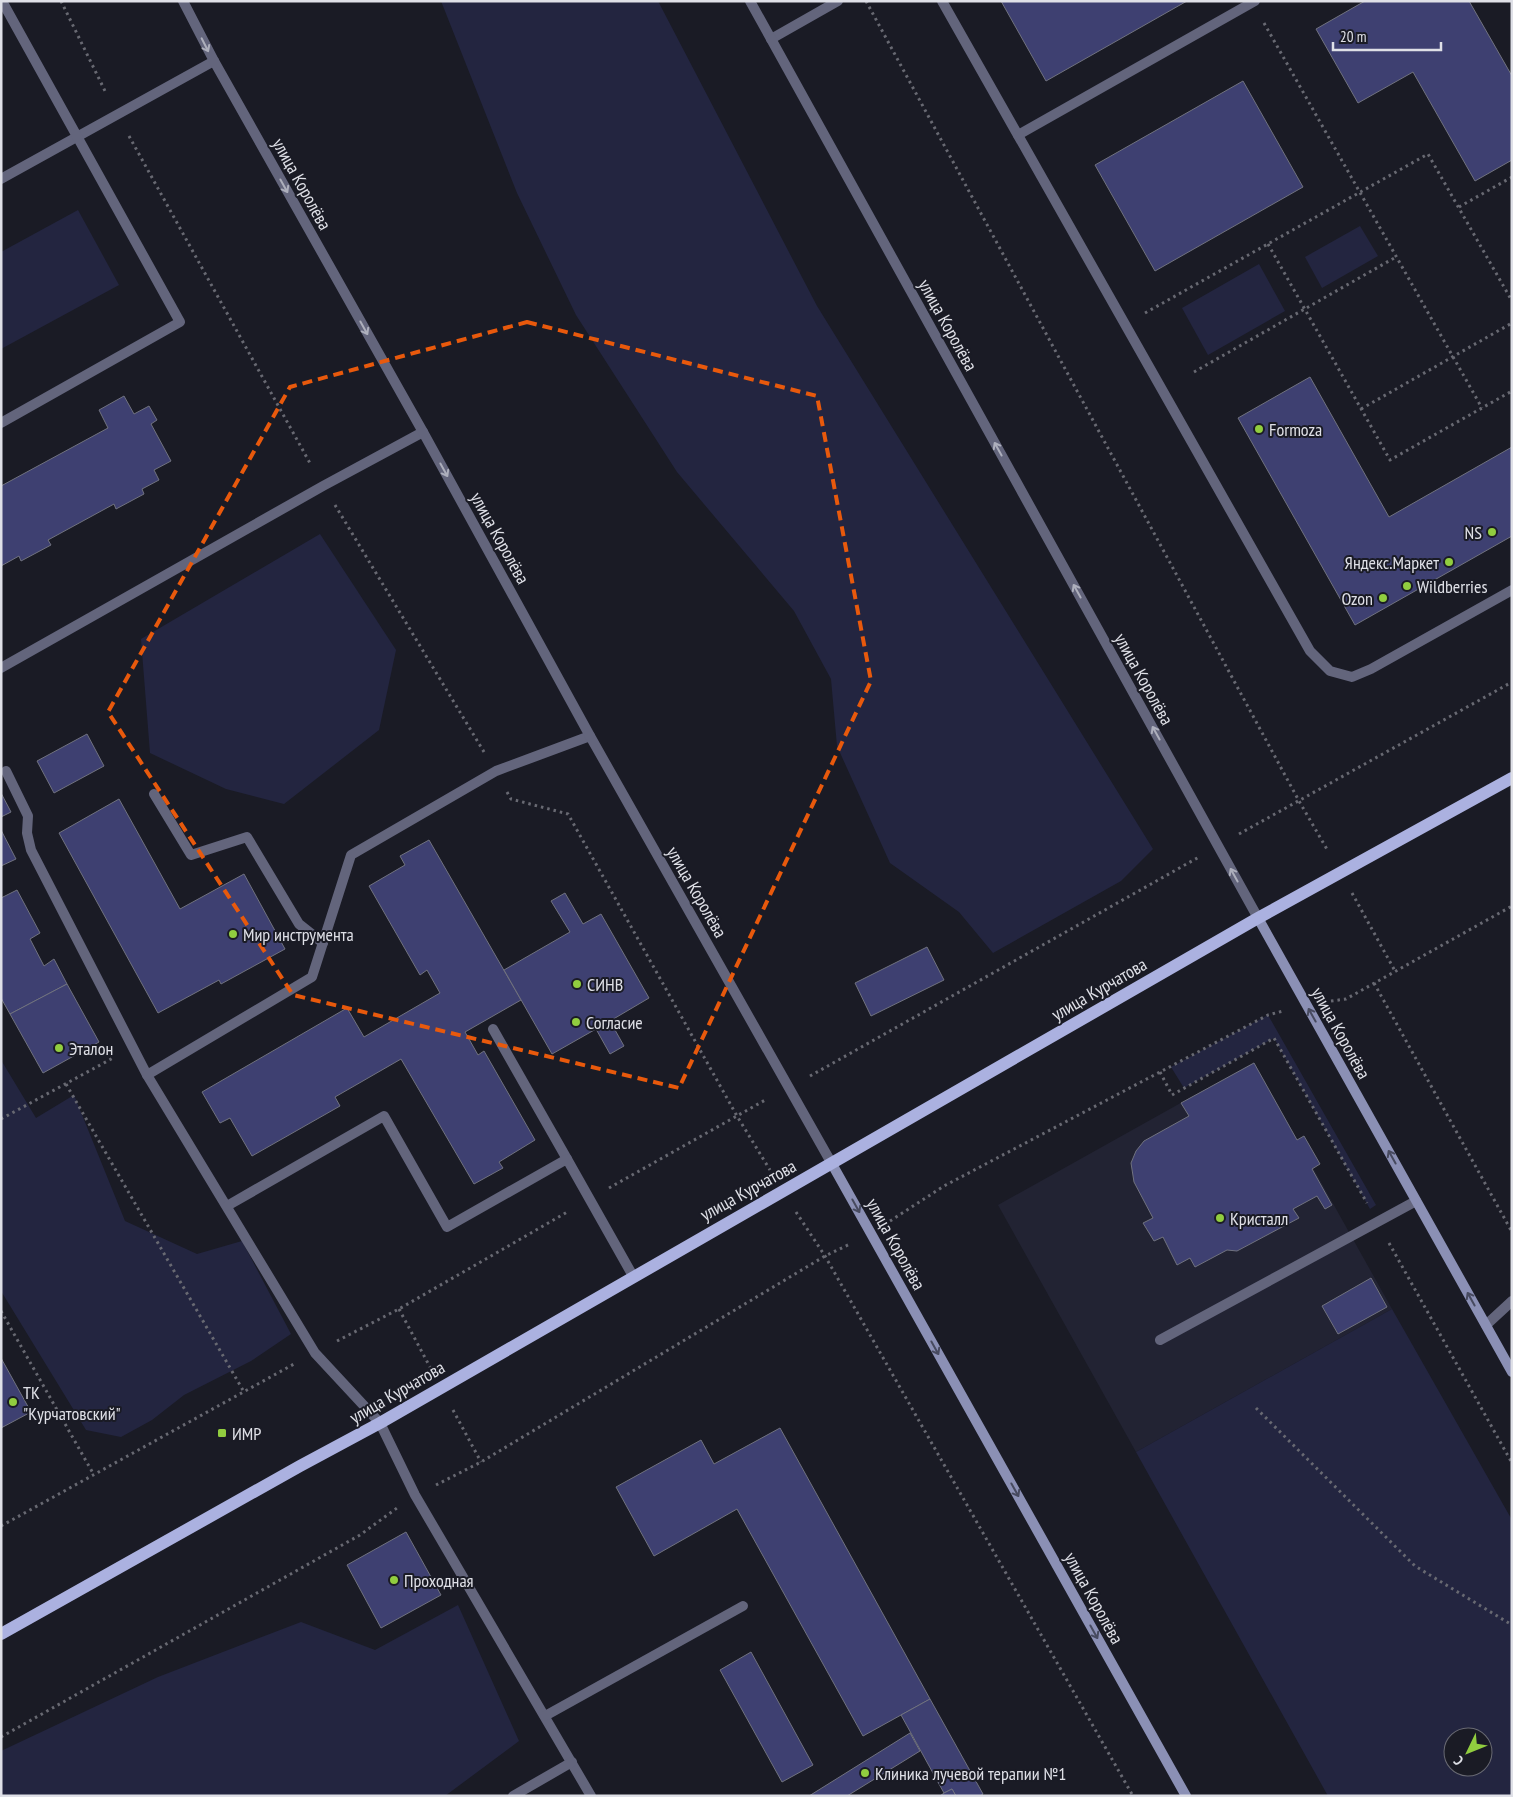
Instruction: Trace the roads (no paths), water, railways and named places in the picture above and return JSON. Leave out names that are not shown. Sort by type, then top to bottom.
[{"type":"main road","name":"улица Курчатова","points":[[1,1634],[380,1423],[782,1190],[832,1164],[1258,918],[1512,778]]},
{"type":"main road","name":"улица Королёва","points":[[1258,918],[1512,1372]]},
{"type":"main road","name":"улица Королёва","points":[[832,1164],[1186,1796]]},
{"type":"street","points":[[1,423],[180,322],[2,1]]},
{"type":"street","name":"улица Королёва","points":[[183,1],[214,61],[423,432],[590,736],[832,1164]]},
{"type":"street","name":"улица Королёва","points":[[750,1],[1258,918]]},
{"type":"street","points":[[771,39],[838,1]]},
{"type":"street","points":[[942,1],[1310,651],[1330,671],[1352,677],[1371,669],[1512,590]]},
{"type":"street","points":[[1018,135],[1254,2]]},
{"type":"street","points":[[1,179],[214,61]]},
{"type":"street","points":[[1,668],[323,486],[423,432]]},
{"type":"street","points":[[147,1075],[312,977],[351,855],[496,771],[590,736]]},
{"type":"street","points":[[6,771],[28,816],[27,834],[31,850],[147,1075],[228,1206],[315,1353],[380,1423],[415,1495],[591,1796]]},
{"type":"street","points":[[154,794],[191,855],[247,837],[299,924],[323,942]]},
{"type":"street","points":[[493,1029],[633,1276]]},
{"type":"street","points":[[228,1206],[384,1116],[447,1227],[567,1159]]},
{"type":"street","points":[[1160,1340],[1416,1201]]},
{"type":"street","points":[[1486,1325],[1512,1301]]},
{"type":"street","points":[[545,1716],[743,1606]]},
{"type":"street","points":[[512,1796],[572,1762]]},
{"type":"place","name":"Formoza","points":[[1259,429]]},
{"type":"place","name":"NS","points":[[1492,532]]},
{"type":"place","name":"Яндекс.Маркет","points":[[1449,562]]},
{"type":"place","name":"Wildberries","points":[[1407,586]]},
{"type":"place","name":"Ozon","points":[[1383,598]]},
{"type":"place","name":"Мир инструмента","points":[[233,934]]},
{"type":"place","name":"СИНВ","points":[[577,984]]},
{"type":"place","name":"Согласие","points":[[576,1022]]},
{"type":"place","name":"Эталон","points":[[59,1048]]},
{"type":"place","name":"Кристалл","points":[[1220,1218]]},
{"type":"place","name":"ТК \"Курчатовский\"","points":[[13,1402]]},
{"type":"place","name":"ИМР","points":[[222,1433]]},
{"type":"place","name":"Проходная","points":[[394,1580]]},
{"type":"place","name":"Клиника лучевой терапии №1","points":[[865,1773]]}]
